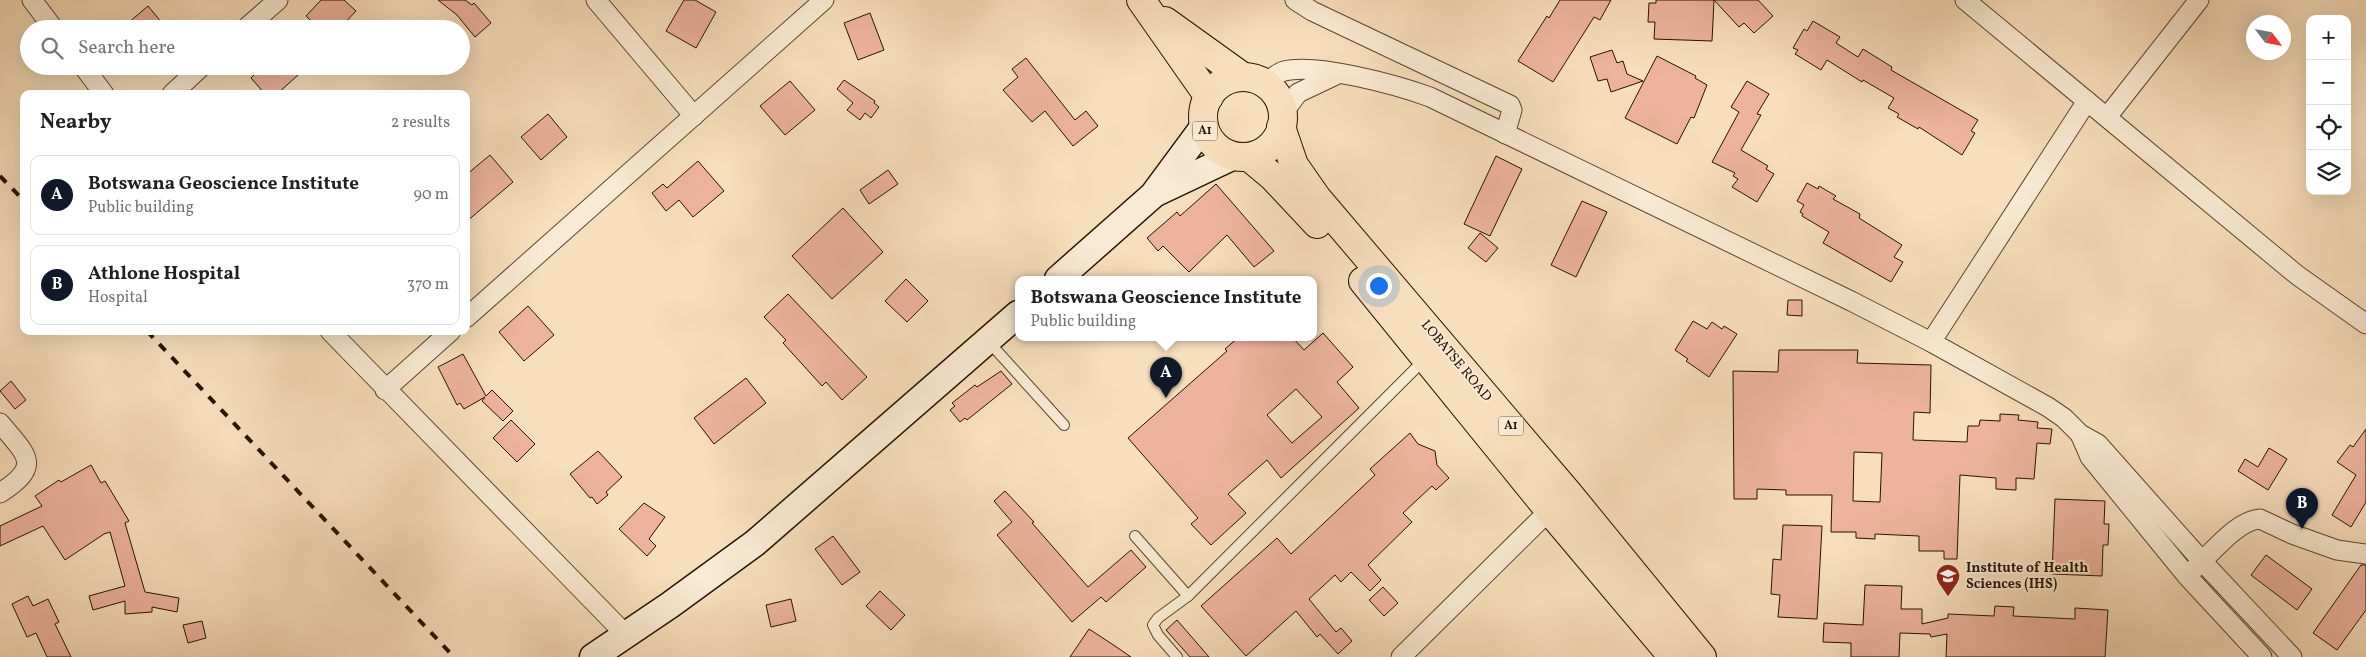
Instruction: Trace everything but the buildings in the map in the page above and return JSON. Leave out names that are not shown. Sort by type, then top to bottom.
[{"type":"highway","name":"LOBATSE ROAD","points":[[1146,5],[1277,96],[1294,165],[1317,198],[1434,351],[1559,502],[1702,657]]},
{"type":"highway","name":"LOBATSE ROAD","points":[[1146,5],[1209,97]]},
{"type":"highway","points":[[1209,97],[1223,83],[1254,80]]},
{"type":"highway","name":"A1","points":[[1204,126],[1203,111],[1209,97]]},
{"type":"highway","points":[[1241,157],[1263,152],[1275,142],[1282,120]]},
{"type":"highway","name":"LOBATSE ROAD","points":[[1204,126],[1209,140],[1220,150],[1241,157],[1273,177],[1303,207],[1434,351]]},
{"type":"highway","name":"LOBATSE ROAD","points":[[1559,502],[1673,657]]},
{"type":"main road","points":[[1061,276],[1153,194],[1204,126]]},
{"type":"main road","points":[[1153,194],[1241,157]]},
{"type":"main road","points":[[593,657],[627,636],[755,543],[1015,317]]},
{"type":"street","points":[[32,0],[47,20]]},
{"type":"street","points":[[255,20],[278,0]]},
{"type":"street","points":[[596,0],[694,116]]},
{"type":"street","points":[[470,314],[824,0]]},
{"type":"street","points":[[1295,0],[1312,11],[1510,105],[1512,110],[1505,134]]},
{"type":"street","points":[[1965,0],[2297,276],[2366,324]]},
{"type":"street","points":[[2107,117],[2199,0]]},
{"type":"street","points":[[1254,80],[1296,70],[1338,74],[1406,88],[1430,97],[1931,342],[2048,408],[2064,418],[2080,434],[2102,448],[2202,561],[2292,657]]},
{"type":"street","points":[[1282,120],[1298,93],[1338,74]]},
{"type":"street","points":[[90,75],[101,90]]},
{"type":"street","points":[[176,90],[192,75]]},
{"type":"street","points":[[1931,342],[2086,101]]},
{"type":"street","points":[[334,335],[385,390],[627,636]]},
{"type":"street","points":[[385,390],[447,335]]},
{"type":"street","points":[[0,423],[23,451],[27,464],[22,478],[0,493]]},
{"type":"street","points":[[2080,434],[2090,457],[2186,576],[2262,657]]},
{"type":"street","points":[[1401,657],[1559,502]]},
{"type":"street","points":[[2186,576],[2229,535],[2249,522],[2260,519],[2292,534],[2336,550],[2366,554]]},
{"type":"lane","points":[[988,341],[1064,425]]},
{"type":"lane","points":[[1177,657],[1158,636],[1153,626],[1158,618],[1188,596],[1434,351]]},
{"type":"lane","points":[[1135,536],[1188,596]]},
{"type":"railway","points":[[0,176],[20,197]]},
{"type":"railway","points":[[151,335],[454,657]]},
{"type":"place","name":"Botswana Geoscience Institute","points":[[1166,398]]},
{"type":"place","name":"Athlone Hospital","points":[[2302,529]]},
{"type":"place","name":"Institute of Health Sciences (IHS)","points":[[1948,597]]}]
